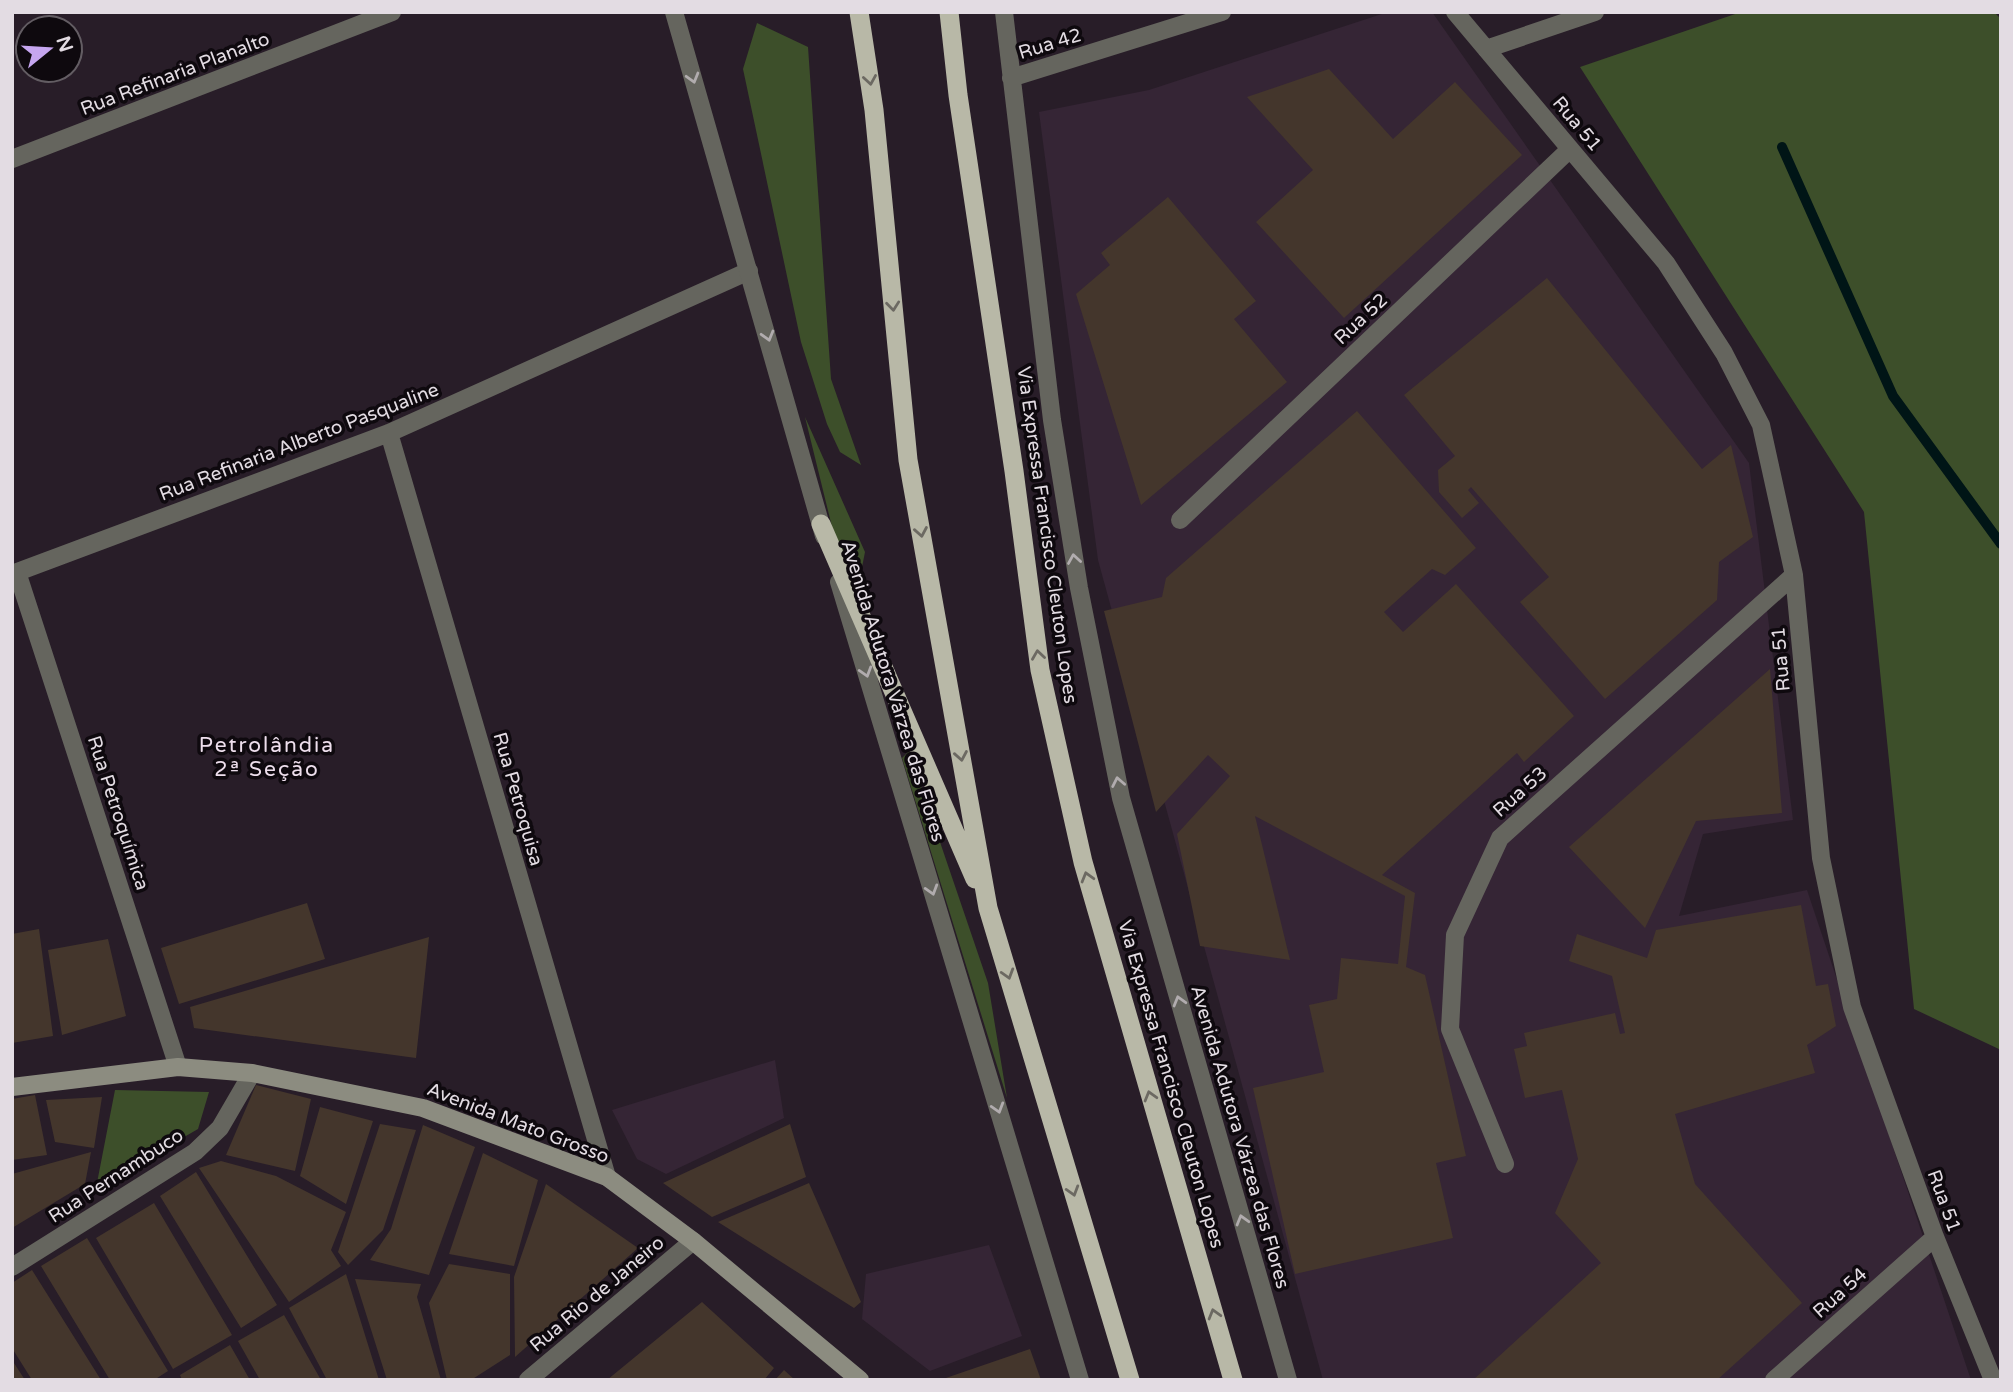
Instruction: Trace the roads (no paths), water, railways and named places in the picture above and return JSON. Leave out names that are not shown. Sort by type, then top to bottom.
[{"type":"highway","points":[[859,12],[874,110],[908,460],[988,908],[1130,1380]]},
{"type":"highway","name":"Via Expressa Francisco Cleuton Lopes","points":[[949,12],[958,95],[1012,458],[1040,670],[1083,862],[1233,1380]]},
{"type":"highway","points":[[821,524],[988,908]]},
{"type":"main road","name":"Avenida Mato Grosso","points":[[12,1087],[178,1067],[252,1073],[423,1108],[607,1177],[693,1241],[860,1380]]},
{"type":"street","name":"Rua Refinaria Planalto","points":[[12,159],[392,12]]},
{"type":"street","name":"Avenida Adutora Várzea das Flores","points":[[674,12],[821,524],[1080,1380]]},
{"type":"street","name":"Avenida Adutora Várzea das Flores","points":[[1004,12],[1052,420],[1079,588],[1121,798],[1288,1380]]},
{"type":"street","name":"Rua 42","points":[[1011,78],[1178,19],[1222,12]]},
{"type":"street","name":"Rua 51","points":[[1455,12],[1666,263],[1724,353],[1760,425],[1794,575],[1821,858],[1852,1007],[1935,1237],[1993,1380]]},
{"type":"street","points":[[1486,49],[1595,12]]},
{"type":"street","name":"Rua 52","points":[[1180,520],[1570,149]]},
{"type":"street","name":"Rua Refinaria Alberto Pasqualine","points":[[15,573],[389,433],[749,271]]},
{"type":"street","name":"Rua Petroquisa","points":[[389,433],[607,1177]]},
{"type":"street","name":"Rua Petroquímica","points":[[15,573],[178,1067]]},
{"type":"street","name":"Rua 53","points":[[1505,1164],[1450,1029],[1455,935],[1500,838],[1794,575]]},
{"type":"street","name":"Rua Pernambuco","points":[[12,1267],[195,1152],[220,1128],[252,1073]]},
{"type":"street","name":"Rua 54","points":[[1774,1380],[1935,1237]]},
{"type":"street","name":"Rua Rio de Janeiro","points":[[528,1380],[693,1241]]},
{"type":"waterway","points":[[1782,147],[1893,396],[2001,544]]},
{"type":"district","name":"Petrolândia 2ª Seção","points":[[267,757]]}]
